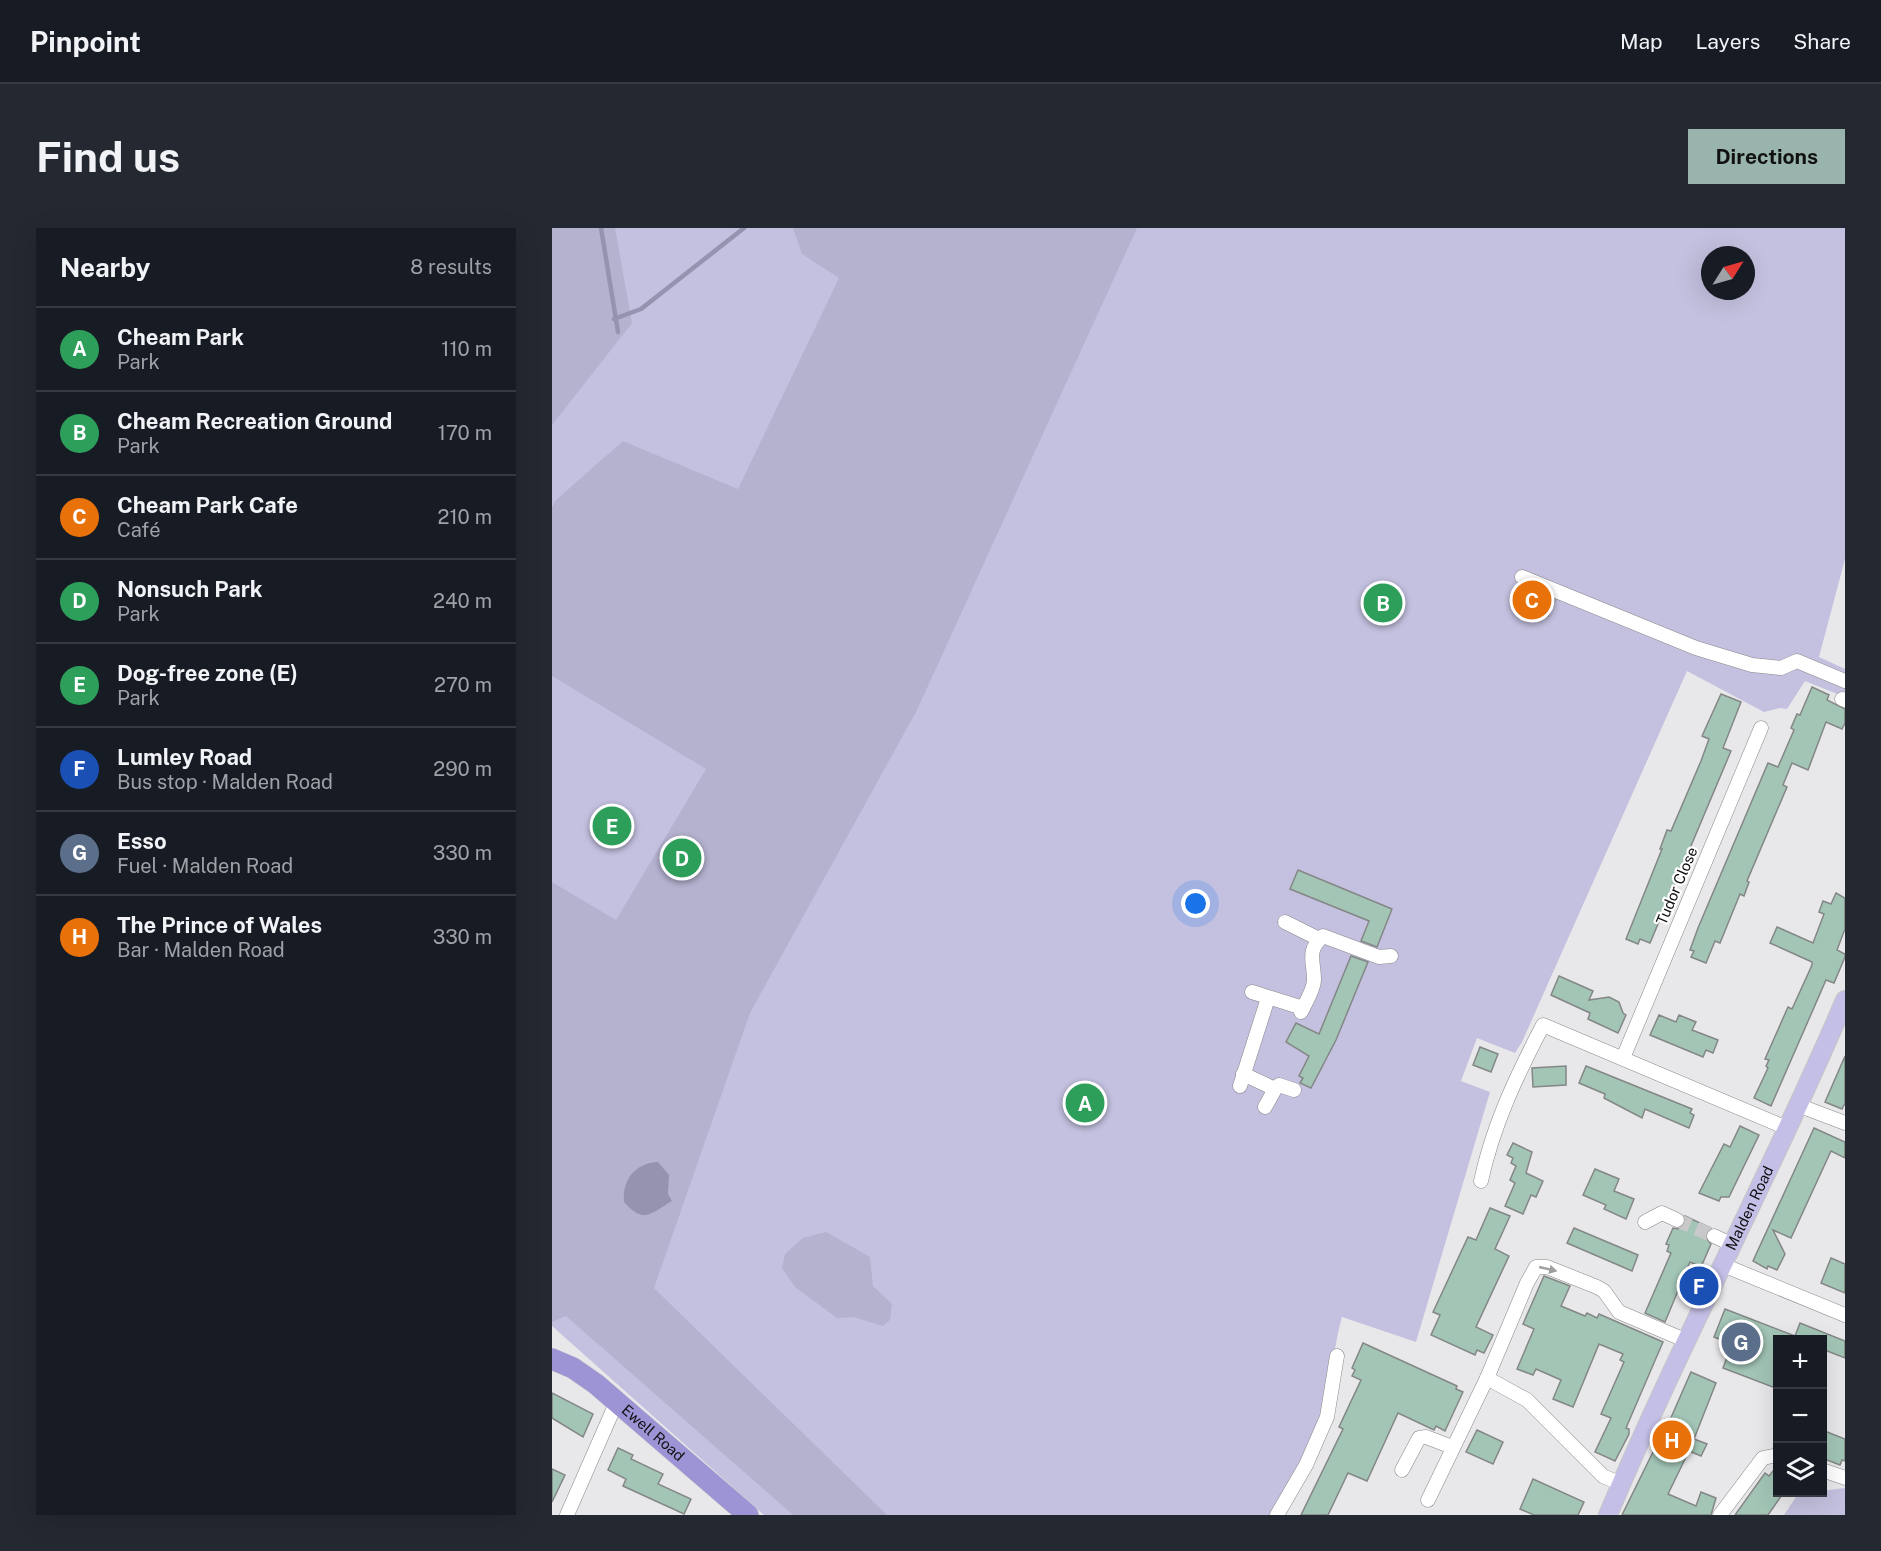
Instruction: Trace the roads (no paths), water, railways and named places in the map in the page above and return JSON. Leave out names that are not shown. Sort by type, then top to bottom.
[{"type":"highway","name":"Ewell Road","points":[[552,1359],[573,1368],[617,1401],[748,1515]]},
{"type":"main road","name":"Malden Road","points":[[1608,1515],[1687,1341],[1800,1106],[1845,1000]]},
{"type":"street","points":[[1522,577],[1696,648],[1752,665],[1781,668],[1797,662],[1845,681]]},
{"type":"street","name":"Tudor Close","points":[[1623,1058],[1761,728]]},
{"type":"street","points":[[1285,922],[1319,939]]},
{"type":"street","points":[[1252,992],[1302,1010],[1314,982],[1310,962],[1315,944],[1323,936],[1379,957],[1391,956]]},
{"type":"street","points":[[1268,998],[1242,1080],[1275,1089]]},
{"type":"street","points":[[1481,1181],[1486,1155],[1537,1023],[1789,1129]]},
{"type":"street","points":[[1265,1107],[1279,1085],[1294,1090]]},
{"type":"street","points":[[1800,1106],[1845,1123]]},
{"type":"street","points":[[1645,1222],[1662,1213],[1677,1220]]},
{"type":"street","points":[[1714,1236],[1733,1245]]},
{"type":"street","points":[[1723,1265],[1845,1315]]},
{"type":"street","points":[[1428,1500],[1487,1378],[1533,1270],[1540,1266],[1598,1287],[1604,1291],[1614,1308],[1687,1341]]},
{"type":"street","points":[[1277,1515],[1306,1465],[1327,1417],[1337,1356]]},
{"type":"street","points":[[1487,1378],[1527,1400],[1603,1476],[1621,1484]]},
{"type":"street","points":[[567,1515],[617,1401]]},
{"type":"street","points":[[1402,1470],[1419,1438],[1426,1437],[1452,1448]]},
{"type":"street","points":[[1720,1515],[1763,1458],[1773,1456]]},
{"type":"street","points":[[1827,1471],[1845,1478]]},
{"type":"waterway","points":[[601,228],[618,332]]},
{"type":"waterway","points":[[614,319],[641,309],[744,228]]},
{"type":"tunnel","points":[[1677,1220],[1714,1236]]},
{"type":"place","name":"Cheam Park Cafe","points":[[1532,600]]},
{"type":"place","name":"Cheam Recreation Ground","points":[[1383,603]]},
{"type":"place","name":"Dog-free zone (E)","points":[[612,826]]},
{"type":"place","name":"Nonsuch Park","points":[[682,858]]},
{"type":"place","name":"Cheam Park","points":[[1085,1103]]},
{"type":"place","name":"Lumley Road","points":[[1699,1286]]},
{"type":"place","name":"Esso","points":[[1741,1342]]},
{"type":"place","name":"The Prince of Wales","points":[[1672,1440]]}]
